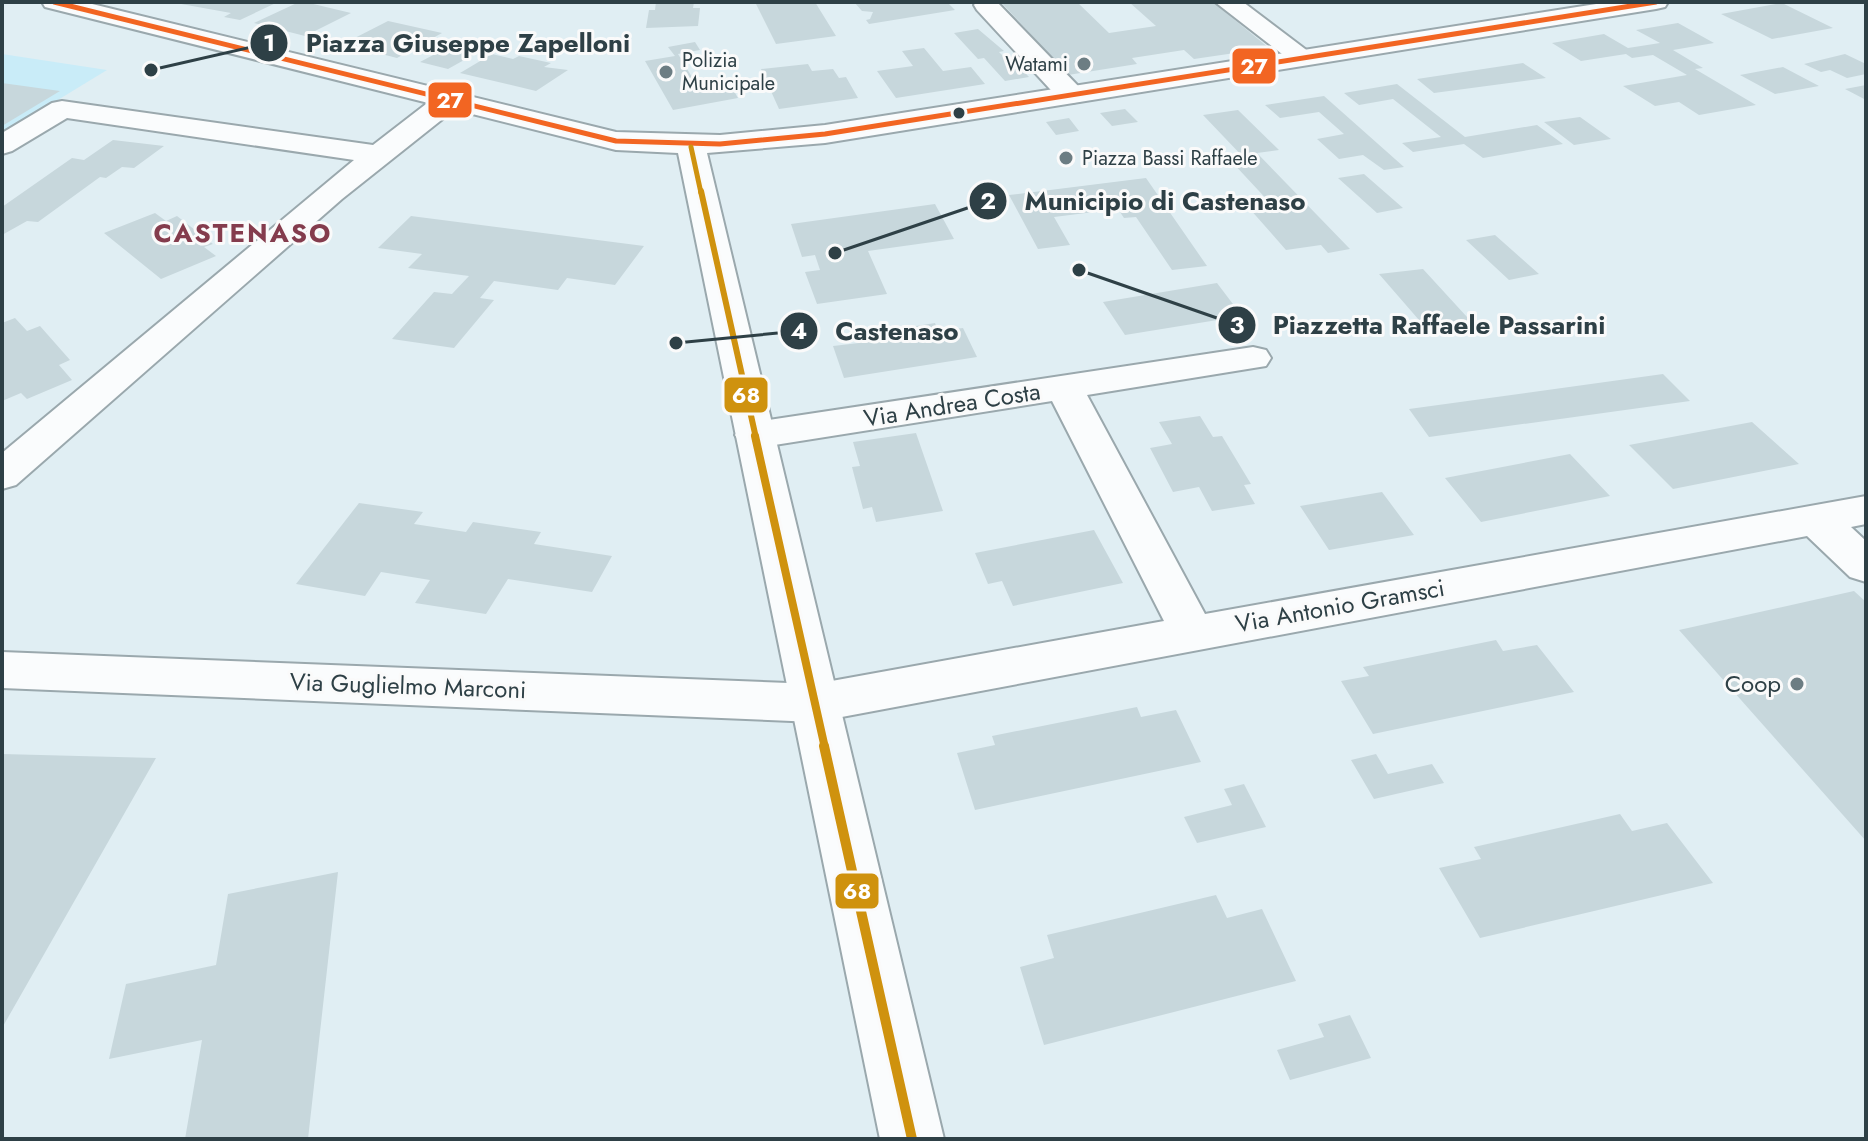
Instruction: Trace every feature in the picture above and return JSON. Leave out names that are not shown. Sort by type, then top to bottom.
[{"type":"street","points":[[1227,2],[1304,58]]},
{"type":"street","points":[[60,4],[616,141],[691,147],[796,138],[1639,3]]},
{"type":"street","points":[[986,5],[1071,95]]},
{"type":"street","points":[[2,475],[377,154],[449,100]]},
{"type":"street","points":[[2,145],[62,109],[377,154]]},
{"type":"street","points":[[691,147],[912,1139]]},
{"type":"street","points":[[1064,388],[1253,358]]},
{"type":"street","name":"Via Andrea Costa","points":[[755,435],[1064,388],[1193,634]]},
{"type":"street","name":"Via Antonio Gramsci","points":[[815,703],[1866,510]]},
{"type":"street","points":[[1815,519],[1866,566]]},
{"type":"street","name":"Via Guglielmo Marconi","points":[[2,670],[815,703]]},
{"type":"shaded area","points":[[2,54],[107,70],[2,134]]},
{"type":"building","points":[[170,2],[278,2],[240,20],[224,17],[231,13]]},
{"type":"building","points":[[299,2],[351,13],[305,36],[254,23]]},
{"type":"building","points":[[656,2],[694,2],[693,8],[700,8],[698,26],[646,28],[649,10],[655,10]]},
{"type":"building","points":[[755,2],[815,2],[836,36],[776,44]]},
{"type":"building","points":[[854,2],[947,2],[955,10],[869,24],[866,20],[873,12],[862,11]]},
{"type":"building","points":[[1001,2],[1077,2],[1109,33],[1156,26],[1129,2],[1213,2],[1269,48],[1194,59],[1184,50],[1132,58],[1137,64],[1068,75]]},
{"type":"building","points":[[1782,3],[1833,28],[1772,39],[1721,14]]},
{"type":"building","points":[[388,21],[442,33],[397,58],[343,44]]},
{"type":"building","points":[[1678,23],[1714,43],[1673,50],[1703,68],[1695,69],[1756,105],[1699,115],[1679,102],[1655,106],[1623,86],[1687,75],[1653,55],[1632,58],[1626,54],[1581,61],[1552,43],[1604,34],[1628,48],[1660,43],[1636,30]]},
{"type":"building","points":[[978,29],[1004,51],[999,52],[1007,60],[1013,60],[1029,77],[1005,81],[984,58],[978,59],[954,33]]},
{"type":"building","points":[[471,40],[491,45],[448,69],[420,62],[437,53],[444,55]]},
{"type":"building","points":[[695,42],[700,50],[678,54],[701,92],[731,86],[738,98],[673,110],[645,61],[675,56],[668,47]]},
{"type":"building","points":[[924,48],[943,71],[971,67],[985,84],[896,98],[877,71],[913,66],[902,51]]},
{"type":"building","points":[[492,54],[513,59],[519,56],[551,63],[544,67],[568,70],[536,91],[460,73]]},
{"type":"building","points":[[1845,54],[1866,64],[1866,74],[1847,78],[1804,64]]},
{"type":"building","points":[[1523,63],[1546,78],[1434,93],[1417,79]]},
{"type":"building","points":[[808,64],[812,71],[833,69],[839,78],[846,77],[858,98],[779,109],[761,69]]},
{"type":"building","points":[[1783,67],[1819,86],[1775,94],[1740,75]]},
{"type":"building","points":[[2,83],[60,91],[2,126]]},
{"type":"building","points":[[1397,84],[1465,137],[1537,125],[1563,144],[1483,158],[1464,144],[1413,152],[1402,143],[1441,137],[1393,99],[1359,105],[1344,93]]},
{"type":"building","points":[[1866,85],[1866,100],[1845,89]]},
{"type":"building","points":[[1324,96],[1404,167],[1384,170],[1363,155],[1339,159],[1317,139],[1344,134],[1319,112],[1280,118],[1265,105]]},
{"type":"building","points":[[1125,109],[1138,122],[1112,126],[1100,113]]},
{"type":"building","points":[[1238,110],[1279,150],[1257,153],[1350,249],[1328,253],[1321,245],[1286,250],[1249,208],[1272,205],[1231,161],[1245,159],[1203,115]]},
{"type":"building","points":[[1580,117],[1611,139],[1574,145],[1544,122]]},
{"type":"building","points":[[1069,118],[1079,131],[1056,135],[1046,122]]},
{"type":"building","points":[[113,140],[164,146],[134,168],[122,167],[106,178],[100,177],[38,222],[27,221],[2,235],[2,207],[72,158],[84,160]]},
{"type":"building","points":[[1364,174],[1403,208],[1377,213],[1338,178]]},
{"type":"building","points":[[1146,178],[1207,266],[1172,270],[1136,217],[1124,218],[1118,209],[1054,217],[1070,245],[1038,249],[1009,195]]},
{"type":"building","points":[[935,204],[954,239],[868,251],[887,294],[817,304],[805,272],[820,270],[815,255],[802,257],[791,224]]},
{"type":"building","points":[[155,213],[166,221],[177,216],[213,244],[204,247],[216,256],[161,279],[104,233]]},
{"type":"building","points":[[411,216],[644,246],[615,285],[567,278],[558,290],[494,281],[480,298],[494,300],[454,348],[392,339],[434,292],[452,294],[469,276],[408,268],[422,254],[378,248]]},
{"type":"building","points":[[1495,235],[1539,274],[1509,280],[1466,240]]},
{"type":"building","points":[[1423,269],[1478,329],[1432,335],[1379,274]]},
{"type":"building","points":[[1217,283],[1242,316],[1125,335],[1103,302]]},
{"type":"building","points":[[15,318],[27,331],[40,326],[70,360],[59,365],[72,380],[27,399],[21,393],[2,401],[2,323]]},
{"type":"building","points":[[935,323],[938,331],[963,328],[977,357],[844,378],[833,346],[859,343],[856,336]]},
{"type":"building","points":[[1663,374],[1690,401],[1429,437],[1409,409]]},
{"type":"building","points":[[1200,416],[1213,437],[1222,436],[1251,484],[1244,485],[1255,504],[1212,511],[1199,487],[1173,492],[1150,448],[1172,444],[1159,422]]},
{"type":"building","points":[[1752,422],[1799,464],[1673,489],[1629,445]]},
{"type":"building","points":[[916,433],[943,511],[876,522],[872,507],[863,509],[852,467],[860,466],[853,442]]},
{"type":"building","points":[[1570,454],[1610,496],[1481,522],[1445,478]]},
{"type":"building","points":[[1382,492],[1414,535],[1329,550],[1300,506]]},
{"type":"building","points":[[359,503],[423,512],[414,524],[466,532],[473,522],[541,532],[534,544],[612,556],[592,592],[508,579],[486,614],[415,603],[430,580],[381,572],[365,596],[296,584]]},
{"type":"building","points":[[1094,530],[1123,583],[1013,606],[1002,581],[988,584],[975,553]]},
{"type":"building","name":"Coop","points":[[1854,591],[1866,602],[1866,841],[1679,630]]},
{"type":"building","points":[[1496,640],[1503,651],[1537,645],[1574,692],[1373,734],[1341,681],[1369,676],[1363,667]]},
{"type":"building","points":[[1137,707],[1141,717],[1176,710],[1201,762],[975,810],[957,753],[995,745],[992,736]]},
{"type":"building","points":[[2,754],[156,758],[2,1028]]},
{"type":"building","points":[[1376,754],[1388,774],[1432,764],[1444,783],[1374,799],[1351,760]]},
{"type":"building","points":[[1244,784],[1266,827],[1197,843],[1184,817],[1232,805],[1224,789]]},
{"type":"building","points":[[1620,814],[1632,831],[1667,823],[1713,883],[1480,938],[1439,868],[1481,859],[1474,847]]},
{"type":"building","points":[[338,872],[308,1139],[185,1139],[202,1040],[109,1059],[126,984],[216,965],[228,894]]},
{"type":"building","points":[[1216,895],[1227,918],[1262,909],[1296,981],[1044,1045],[1020,967],[1054,958],[1047,935]]},
{"type":"building","points":[[1350,1015],[1371,1058],[1290,1080],[1277,1050],[1324,1037],[1318,1024]]},
{"type":"transit line","name":"27","points":[[54,2],[616,141],[695,144],[825,134],[1656,2]]},
{"type":"transit line","name":"68","points":[[691,147],[912,1139]]},
{"type":"place","name":"Watami","points":[[1084,64]]},
{"type":"place","name":"Piazza Giuseppe Zapelloni","points":[[151,70]]},
{"type":"place","name":"Polizia Municipale","points":[[666,72]]},
{"type":"place","name":"Piazza Bassi Raffaele","points":[[1066,158]]},
{"type":"place","name":"Municipio di Castenaso","points":[[835,253]]},
{"type":"place","name":"Piazzetta Raffaele Passarini","points":[[1079,270]]},
{"type":"place","name":"Castenaso","points":[[676,343]]},
{"type":"place","name":"Coop","points":[[1797,684]]},
{"type":"district","name":"CASTENASO","points":[[243,233]]}]
